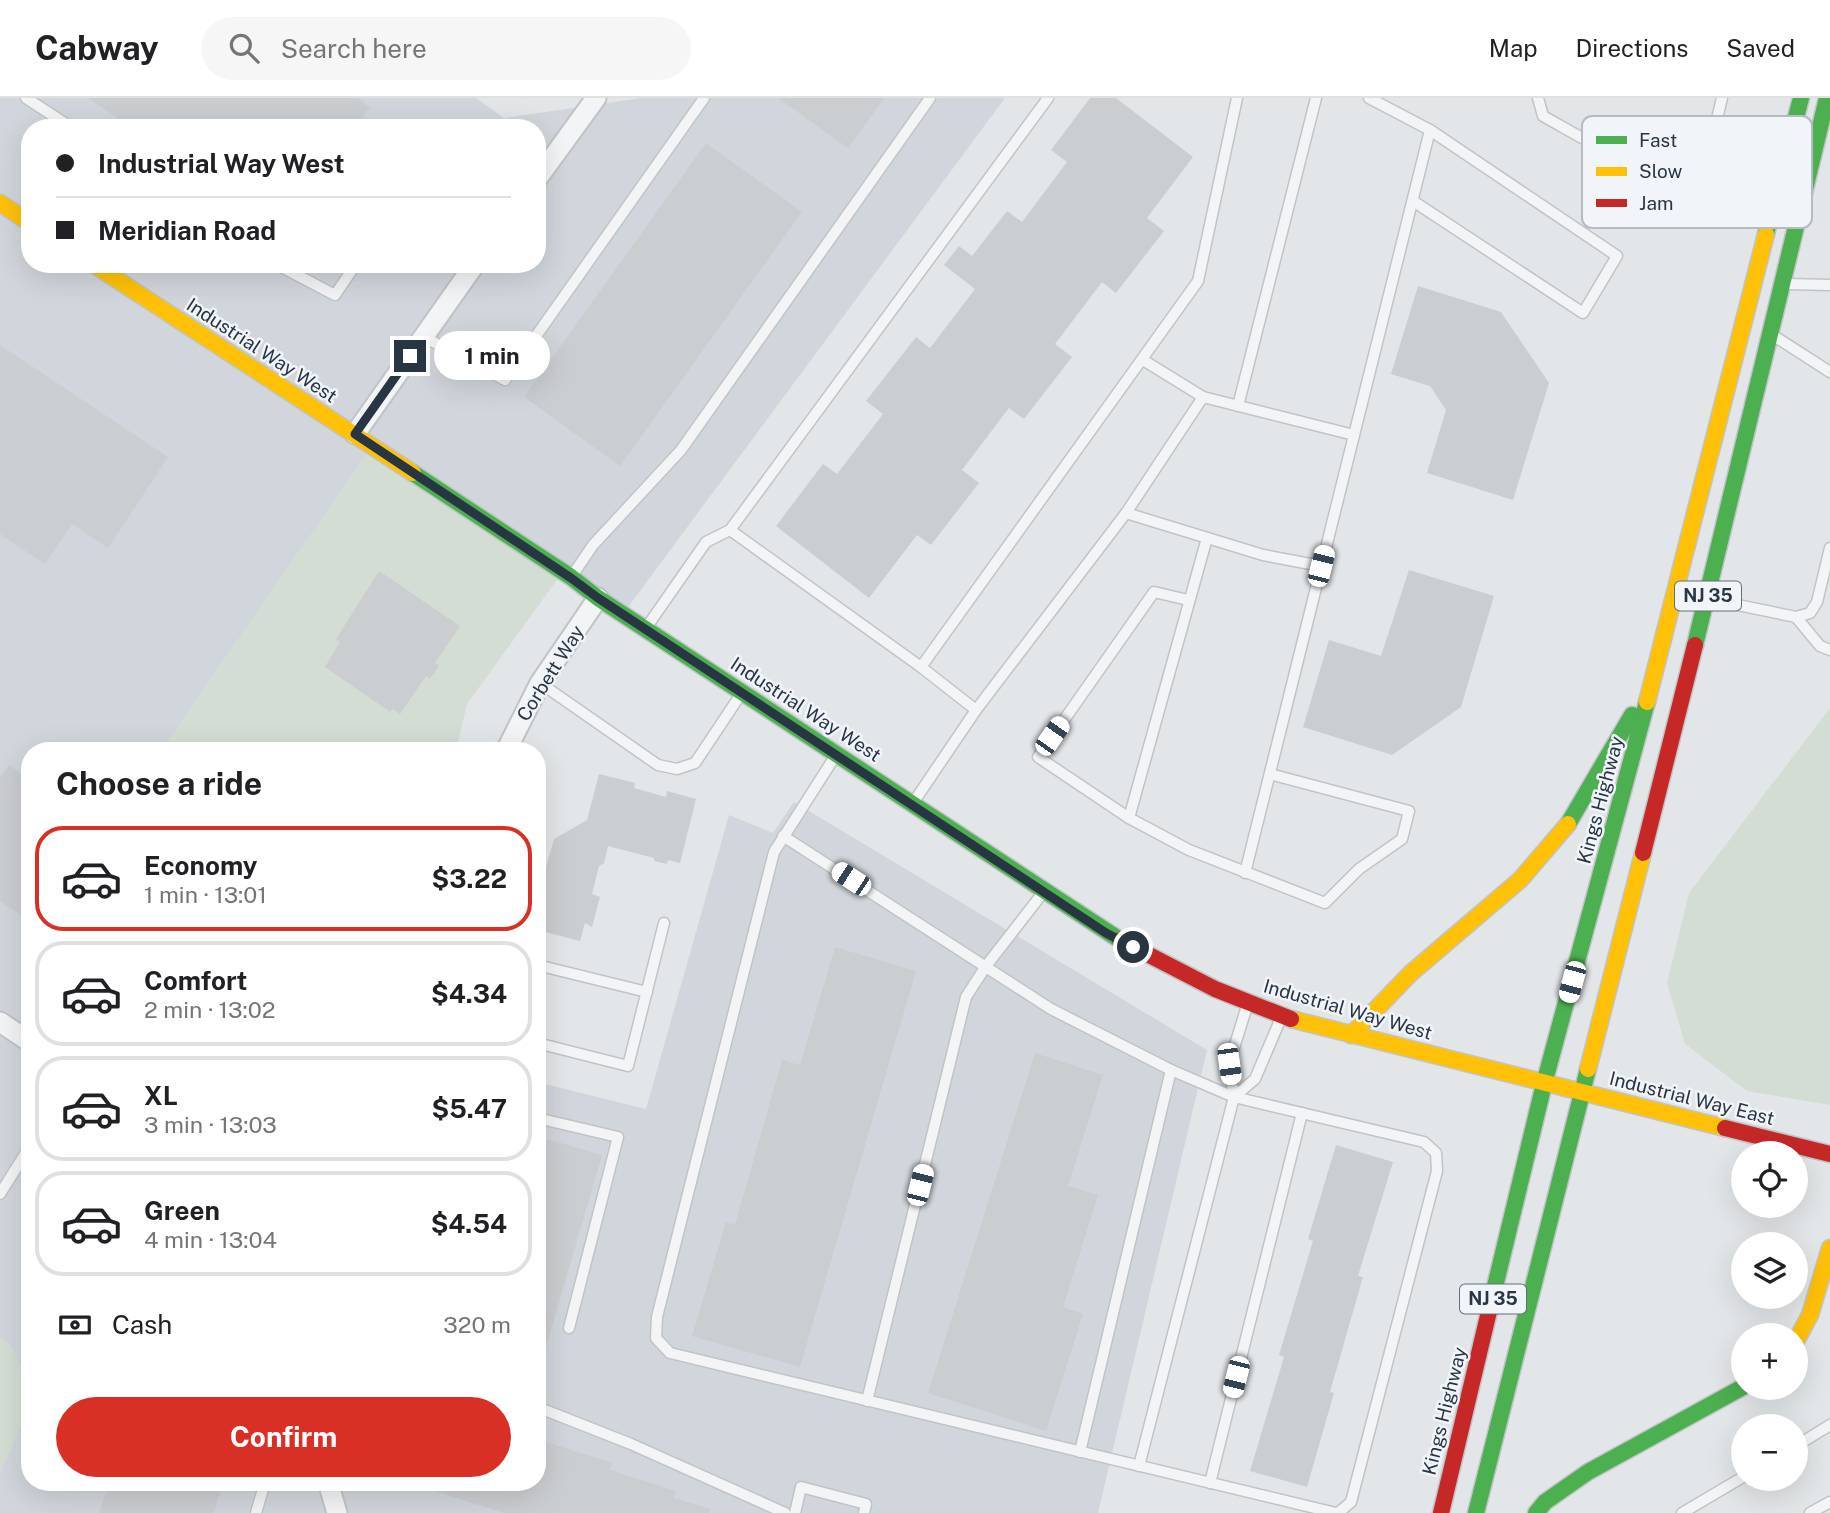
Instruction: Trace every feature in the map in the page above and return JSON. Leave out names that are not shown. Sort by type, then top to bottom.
[{"type":"main road","name":"Kings Highway","points":[[1796,116],[1801,98]]},
{"type":"main road","name":"NJ 35","points":[[1812,167],[1827,106]]},
{"type":"main road","points":[[0,203],[21,217]]},
{"type":"main road","name":"Kings Highway","points":[[1441,1513],[1544,1084],[1655,674],[1768,228]]},
{"type":"main road","name":"NJ 35","points":[[1476,1513],[1707,599],[1797,228]]},
{"type":"main road","name":"Industrial Way West","points":[[107,273],[1124,943],[1282,1016],[1544,1084]]},
{"type":"main road","points":[[1350,1035],[1412,973],[1520,880],[1545,853],[1574,817],[1655,674]]},
{"type":"main road","name":"Industrial Way East","points":[[1544,1084],[1830,1154]]},
{"type":"main road","points":[[1806,1323],[1830,1248]]},
{"type":"main road","points":[[1536,1513],[1545,1502],[1588,1472],[1731,1394]]},
{"type":"street","points":[[546,167],[596,98]]},
{"type":"street","points":[[355,434],[469,273]]},
{"type":"street","name":"Corbett Way","points":[[510,742],[540,683],[598,598]]},
{"type":"street","points":[[0,1023],[21,1036]]},
{"type":"street","points":[[331,1491],[337,1513]]},
{"type":"lane","points":[[26,98],[58,119]]},
{"type":"lane","points":[[424,337],[505,380],[704,98]]},
{"type":"lane","points":[[571,578],[593,545],[681,450],[930,98]]},
{"type":"lane","points":[[645,629],[706,542],[730,530],[1048,98]]},
{"type":"lane","points":[[921,667],[1198,281],[1237,98]]},
{"type":"lane","points":[[1238,406],[1316,98]]},
{"type":"lane","points":[[1369,98],[1430,130],[1617,256],[1583,313],[1413,201]]},
{"type":"lane","points":[[1538,98],[1543,116],[1582,139]]},
{"type":"lane","points":[[1718,116],[1722,98]]},
{"type":"lane","points":[[1245,873],[1430,130]]},
{"type":"lane","points":[[292,273],[335,295],[350,273]]},
{"type":"lane","points":[[1783,284],[1830,285]]},
{"type":"lane","points":[[1771,334],[1830,372]]},
{"type":"lane","points":[[1143,360],[1203,397],[1354,435]]},
{"type":"lane","points":[[912,804],[976,710],[1126,513],[1203,397]]},
{"type":"lane","points":[[1126,513],[1264,555],[1321,566]]},
{"type":"lane","points":[[730,530],[921,667],[976,710]]},
{"type":"lane","points":[[1129,818],[1207,538]]},
{"type":"lane","points":[[1707,599],[1796,617],[1810,613],[1817,602],[1830,548]]},
{"type":"lane","points":[[1188,600],[1154,592],[1038,757],[1129,818],[1189,850],[1325,903],[1359,869],[1402,839],[1409,811],[1270,774]]},
{"type":"lane","points":[[1796,617],[1821,646],[1830,650]]},
{"type":"lane","points":[[540,683],[658,765],[677,769],[695,763],[742,692]]},
{"type":"lane","points":[[783,836],[1051,1009],[1171,1070],[1234,1097],[1424,1142],[1436,1153],[1437,1171],[1352,1502],[1337,1513],[670,1353],[656,1338],[660,1304],[774,852],[783,836],[837,754]]},
{"type":"lane","points":[[867,1401],[966,997],[986,966],[1045,890]]},
{"type":"lane","points":[[546,1046],[628,1066],[664,923]]},
{"type":"lane","points":[[546,967],[647,992]]},
{"type":"lane","points":[[1139,1466],[1234,1097],[1229,1064],[1248,1002]]},
{"type":"lane","points":[[1234,1097],[1255,1079],[1282,1016]]},
{"type":"lane","points":[[1080,1452],[1171,1070]]},
{"type":"lane","points":[[1210,1483],[1301,1113]]},
{"type":"lane","points":[[546,1120],[618,1138],[569,1328]]},
{"type":"lane","points":[[0,1195],[21,1161]]},
{"type":"lane","points":[[546,1411],[631,1444],[785,1513]]},
{"type":"lane","points":[[1808,1439],[1830,1425]]},
{"type":"lane","points":[[1682,1513],[1731,1484]]},
{"type":"lane","points":[[795,1513],[801,1487],[866,1504],[864,1513]]},
{"type":"lane","points":[[256,1513],[262,1491]]},
{"type":"lane","points":[[1811,1513],[1830,1502]]},
{"type":"shaded area","points":[[0,98],[476,98],[504,118],[641,98],[1005,98],[620,618],[367,454],[167,742],[21,742],[21,1369],[11,1346],[0,1339]]},
{"type":"shaded area","points":[[367,454],[559,577],[467,704],[458,742],[167,742]]},
{"type":"shaded area","points":[[1830,708],[1830,1105],[1747,1091],[1685,1044],[1667,983],[1689,893]]},
{"type":"shaded area","points":[[794,802],[1207,1050],[1098,1513],[0,1513],[0,1473],[21,1424],[21,1491],[546,1491],[546,1084],[646,1109],[729,815],[773,833]]},
{"type":"shaded area","points":[[0,1339],[11,1345],[21,1369],[21,1424],[0,1473]]},
{"type":"building","points":[[88,98],[358,98],[370,107],[361,119],[118,119]]},
{"type":"building","points":[[778,98],[884,98],[848,148]]},
{"type":"building","points":[[1090,98],[1116,98],[1193,157],[1147,218],[1164,231],[1116,293],[1102,282],[1055,344],[1072,357],[1024,419],[1009,408],[962,470],[979,483],[931,545],[917,535],[869,598],[776,526],[823,464],[837,474],[883,414],[866,401],[916,337],[930,348],[975,289],[944,265],[959,246],[972,256],[1007,211],[1022,222],[1067,162],[1051,150]]},
{"type":"building","points":[[706,143],[802,212],[620,466],[524,397]]},
{"type":"building","points":[[1418,286],[1501,312],[1549,383],[1513,500],[1427,473],[1446,410],[1430,386],[1391,374]]},
{"type":"building","points":[[0,345],[168,457],[108,548],[72,524],[45,564],[0,534]]},
{"type":"building","points":[[1409,570],[1494,596],[1461,707],[1392,755],[1303,727],[1329,640],[1381,656]]},
{"type":"building","points":[[379,571],[460,626],[435,663],[439,666],[430,679],[426,676],[400,714],[392,709],[390,712],[325,667],[340,642],[336,639]]},
{"type":"building","points":[[9,765],[21,774],[21,915],[0,901],[0,777]]},
{"type":"building","points":[[599,774],[635,783],[634,788],[666,797],[667,791],[696,799],[680,863],[654,861],[654,858],[608,846],[604,863],[599,866],[592,894],[600,897],[592,927],[585,923],[580,941],[546,932],[546,867],[554,839],[587,820]]},
{"type":"building","points":[[835,947],[916,971],[800,1367],[692,1336],[726,1222],[735,1225],[782,1060],[800,1065]]},
{"type":"building","points":[[1035,1053],[1103,1075],[1068,1186],[1098,1195],[1063,1307],[1083,1314],[1046,1431],[928,1393]]},
{"type":"building","points":[[546,1139],[602,1155],[546,1347]]},
{"type":"building","points":[[1336,1145],[1393,1162],[1358,1276],[1363,1277],[1330,1392],[1334,1393],[1307,1487],[1250,1471],[1284,1357],[1279,1355],[1313,1241],[1308,1239]]},
{"type":"building","points":[[546,1442],[612,1463],[610,1470],[676,1491],[674,1498],[710,1509],[709,1513],[504,1513],[435,1491],[546,1491]]},
{"type":"building","points":[[106,1491],[220,1491],[214,1513],[99,1513]]},
{"type":"traffic: fast","points":[[1796,116],[1801,98]]},
{"type":"traffic: fast","points":[[1812,160],[1827,98]]},
{"type":"traffic: fast","points":[[1766,234],[1768,228]]},
{"type":"traffic: fast","points":[[1695,645],[1796,228]]},
{"type":"traffic: fast","points":[[413,473],[571,577],[598,598],[1120,940]]},
{"type":"traffic: fast","points":[[1491,1303],[1544,1084],[1647,702]]},
{"type":"traffic: fast","points":[[1568,824],[1632,715]]},
{"type":"traffic: fast","points":[[1476,1513],[1588,1069]]},
{"type":"traffic: fast","points":[[1536,1513],[1545,1502],[1588,1472],[1731,1394]]},
{"type":"traffic: slow","points":[[0,203],[21,217]]},
{"type":"traffic: slow","points":[[1647,702],[1766,234]]},
{"type":"traffic: slow","points":[[107,273],[413,473]]},
{"type":"traffic: slow","points":[[1351,1035],[1411,973],[1520,880],[1568,824]]},
{"type":"traffic: slow","points":[[1588,1069],[1643,853]]},
{"type":"traffic: slow","points":[[1291,1019],[1725,1128]]},
{"type":"traffic: slow","points":[[1806,1323],[1830,1248]]},
{"type":"traffic: jam","points":[[1643,853],[1695,645]]},
{"type":"traffic: jam","points":[[1120,940],[1215,989],[1291,1019]]},
{"type":"traffic: jam","points":[[1725,1128],[1830,1154]]},
{"type":"traffic: jam","points":[[1441,1513],[1491,1303]]},
{"type":"route","points":[[410,356],[355,434],[598,598],[1045,890],[1106,933],[1133,947]]}]
